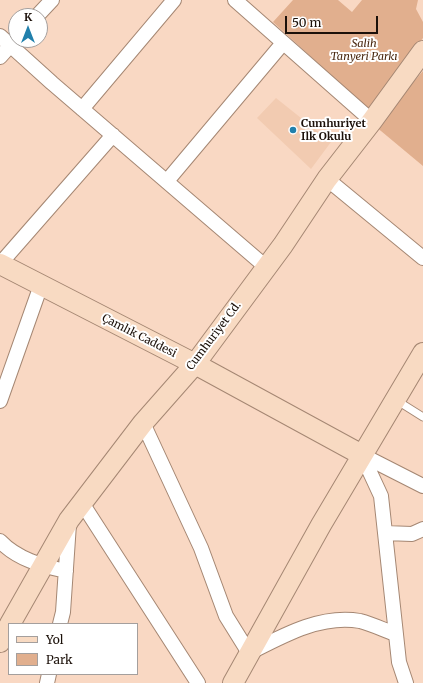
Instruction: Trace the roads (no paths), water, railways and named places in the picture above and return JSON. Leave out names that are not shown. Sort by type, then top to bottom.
[{"type":"street","points":[[44,8],[52,0]]},
{"type":"street","points":[[82,109],[174,0]]},
{"type":"street","points":[[235,0],[372,121]]},
{"type":"street","points":[[0,57],[8,42]]},
{"type":"street","points":[[167,181],[283,43]]},
{"type":"street","points":[[17,48],[82,109],[266,267]]},
{"type":"street","name":"Cumhuriyet Cd.","points":[[11,623],[69,520],[143,423],[194,364],[283,245],[327,179],[423,51]]},
{"type":"street","points":[[0,264],[112,135]]},
{"type":"street","points":[[327,179],[423,258]]},
{"type":"street","name":"Çamlık Caddesi","points":[[0,264],[194,364],[362,455]]},
{"type":"street","points":[[0,400],[41,285]]},
{"type":"street","points":[[233,683],[362,455],[423,353]]},
{"type":"street","points":[[143,423],[201,548],[226,616],[249,654]]},
{"type":"street","points":[[362,455],[423,486]]},
{"type":"street","points":[[362,455],[381,496],[395,634],[399,662],[406,683]]},
{"type":"street","points":[[82,503],[198,683]]},
{"type":"street","points":[[60,623],[63,612],[69,520]]},
{"type":"street","points":[[385,533],[412,534],[423,529]]},
{"type":"street","points":[[0,541],[8,549],[43,566],[66,571]]},
{"type":"street","points":[[249,654],[284,635],[325,622],[344,620],[362,622],[395,634]]},
{"type":"street","name":"Cumhuriyet Cd.","points":[[0,642],[8,628]]},
{"type":"lane","points":[[395,400],[423,416]]},
{"type":"place","name":"Cumhuriyet Ilk Okulu","points":[[293,130]]},
{"type":"park label","name":"Salih Tanyeri Parkı","points":[[364,50]]}]
